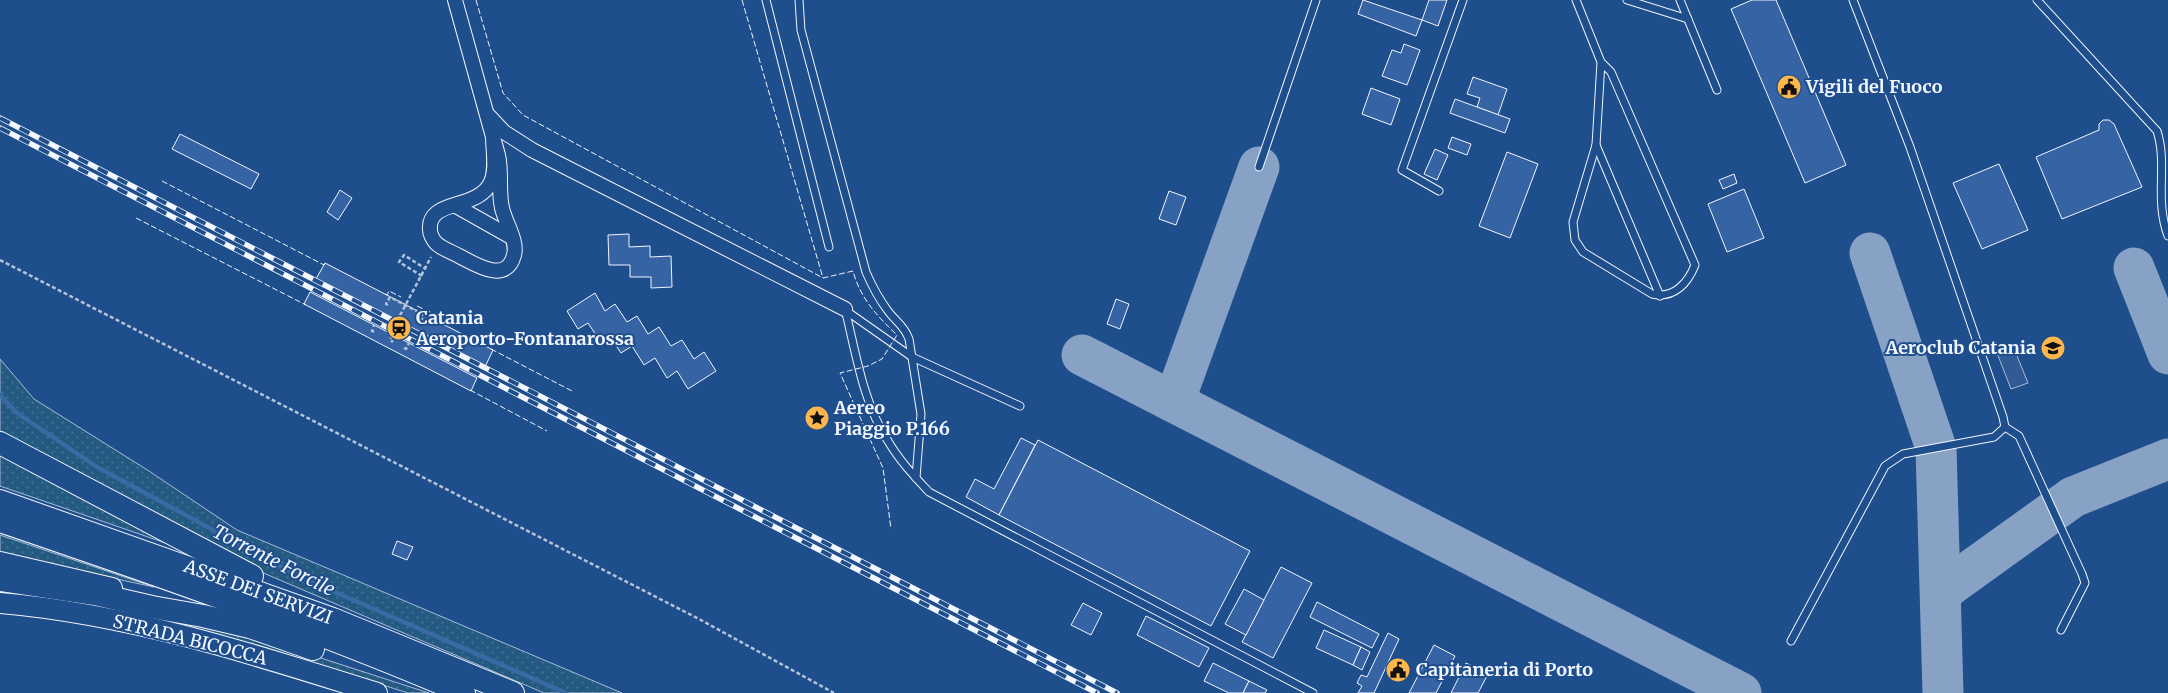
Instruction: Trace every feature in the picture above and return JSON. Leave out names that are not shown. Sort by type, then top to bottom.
[{"type":"main road","points":[[0,443],[333,619]]},
{"type":"main road","name":"ASSE DEI SERVIZI","points":[[0,501],[333,619],[513,693]]},
{"type":"main road","name":"ASSE DEI SERVIZI","points":[[0,521],[123,563],[330,639],[459,691]]},
{"type":"main road","points":[[0,562],[159,599],[203,616]]},
{"type":"main road","points":[[0,580],[95,594],[250,627],[366,667],[459,691]]},
{"type":"main road","name":"STRADA BICOCCA","points":[[0,603],[33,606],[100,617],[188,637],[290,665],[377,693]]},
{"type":"street","points":[[455,0],[487,113],[493,136],[501,169],[502,207],[514,246],[514,256],[508,265],[499,270],[489,271],[436,244],[430,230],[430,222],[434,214],[440,209],[456,206],[476,198],[485,191],[491,181],[494,168],[493,136]]},
{"type":"street","points":[[487,113],[504,132],[532,150],[845,309]]},
{"type":"street","points":[[456,206],[511,237]]},
{"type":"lane","points":[[766,0],[829,246]]},
{"type":"lane","points":[[799,0],[802,30],[866,272],[875,291],[889,312],[905,328],[912,357],[921,414],[916,478]]},
{"type":"lane","points":[[1258,166],[1316,0]]},
{"type":"lane","points":[[1439,191],[1402,170],[1463,0]]},
{"type":"lane","points":[[1576,0],[1601,62],[1611,72],[1695,265],[1690,278],[1678,290],[1660,296],[1652,294],[1583,252],[1575,240],[1573,222],[1596,145],[1601,62]]},
{"type":"lane","points":[[1627,0],[1688,19]]},
{"type":"lane","points":[[1680,0],[1717,90]]},
{"type":"lane","points":[[1849,0],[1874,57]]},
{"type":"lane","points":[[1853,0],[1910,147],[2005,427],[2019,436],[2085,583],[2061,630]]},
{"type":"lane","points":[[2038,0],[2157,131],[2163,141],[2165,152],[2161,207],[2162,218],[2168,236]]},
{"type":"lane","points":[[1596,145],[1660,296]]},
{"type":"lane","points":[[845,309],[912,357],[1020,406]]},
{"type":"lane","points":[[845,309],[870,404],[887,440],[929,492],[1313,693]]},
{"type":"lane","points":[[1791,641],[1885,466],[1903,454],[1994,437],[2005,427]]},
{"type":"path","points":[[397,322],[426,269],[404,255],[399,262],[422,276]]},
{"type":"path","points":[[0,260],[699,619],[834,693]]},
{"type":"path","points":[[388,305],[386,304],[390,297],[424,315],[420,322],[418,321]]},
{"type":"path","points":[[403,313],[407,315]]},
{"type":"path","points":[[374,325],[372,331],[374,332]]},
{"type":"path","points":[[392,335],[390,340],[393,342]]},
{"type":"path","points":[[404,348],[406,349],[409,343]]},
{"type":"shaded area","points":[[2013,346],[2028,383],[2011,389],[1997,353]]},
{"type":"shaded area","points":[[0,359],[34,399],[149,471],[237,530],[622,693],[544,693],[233,560],[0,435]]},
{"type":"shaded area","points":[[0,450],[183,549],[0,486]]},
{"type":"shaded area","points":[[0,535],[154,587],[0,554]]},
{"type":"shaded area","points":[[0,587],[37,591],[262,639],[429,693],[408,693],[261,646],[157,620],[0,594]]},
{"type":"building","points":[[1363,0],[1422,20],[1416,36],[1358,14]]},
{"type":"building","points":[[1429,0],[1447,0],[1438,26],[1422,20]]},
{"type":"building","name":"Vigili del Fuoco","points":[[1752,0],[1776,0],[1846,165],[1805,183],[1731,9]]},
{"type":"building","points":[[1404,44],[1420,50],[1407,85],[1382,76],[1392,50],[1401,53]]},
{"type":"building","points":[[1473,77],[1507,89],[1498,115],[1477,107],[1480,98],[1467,94]]},
{"type":"building","points":[[1371,88],[1400,99],[1391,125],[1362,114]]},
{"type":"building","points":[[1455,99],[1510,119],[1505,133],[1450,113]]},
{"type":"building","points":[[2103,120],[2109,120],[2114,124],[2142,187],[2062,219],[2036,157],[2099,130],[2099,124]]},
{"type":"building","points":[[180,134],[259,174],[251,189],[172,149]]},
{"type":"building","points":[[1452,137],[1471,144],[1467,155],[1448,148]]},
{"type":"building","points":[[1435,149],[1448,155],[1437,180],[1424,174]]},
{"type":"building","points":[[1507,152],[1538,164],[1510,238],[1479,226]]},
{"type":"building","points":[[1999,164],[2028,230],[1982,249],[1953,183]]},
{"type":"building","points":[[1734,174],[1737,183],[1723,189],[1719,180]]},
{"type":"building","points":[[1744,189],[1764,238],[1727,252],[1708,204]]},
{"type":"building","points":[[340,190],[352,198],[338,220],[327,212]]},
{"type":"building","points":[[1169,191],[1186,197],[1176,225],[1159,219]]},
{"type":"building","points":[[629,234],[629,247],[650,246],[650,257],[671,256],[672,287],[651,288],[651,277],[630,277],[630,265],[609,265],[608,235]]},
{"type":"building","points":[[325,263],[493,350],[485,367],[316,279]]},
{"type":"building","points":[[310,292],[477,378],[471,391],[304,304]]},
{"type":"building","points":[[595,293],[605,311],[615,304],[627,322],[637,316],[648,334],[659,327],[671,346],[682,340],[694,359],[704,352],[716,371],[688,389],[677,371],[667,378],[655,358],[644,365],[632,346],[621,353],[609,335],[600,341],[588,323],[578,329],[567,311]]},
{"type":"building","points":[[1116,299],[1129,304],[1120,329],[1107,324]]},
{"type":"building","points":[[1021,438],[1035,445],[999,515],[966,497],[975,479],[994,489]]},
{"type":"building","points":[[1038,440],[1250,551],[1211,626],[999,515]]},
{"type":"building","points":[[397,541],[413,547],[407,560],[392,554]]},
{"type":"building","points":[[1281,567],[1312,583],[1273,658],[1242,642]]},
{"type":"building","points":[[1244,589],[1264,600],[1246,635],[1225,624]]},
{"type":"building","points":[[1317,602],[1379,634],[1372,648],[1310,617]]},
{"type":"building","points":[[1083,603],[1102,613],[1091,635],[1071,625]]},
{"type":"building","points":[[1146,616],[1209,648],[1199,667],[1137,635]]},
{"type":"building","points":[[1324,630],[1361,647],[1353,665],[1316,648]]},
{"type":"building","points":[[1388,633],[1399,639],[1374,693],[1358,693],[1362,686],[1357,683],[1361,675],[1367,677]]},
{"type":"building","points":[[1434,645],[1455,656],[1436,693],[1409,693]]},
{"type":"building","points":[[1361,647],[1370,652],[1362,670],[1353,665]]},
{"type":"building","points":[[1213,663],[1249,681],[1243,693],[1229,693],[1204,681]]},
{"type":"building","points":[[1466,663],[1488,674],[1478,693],[1451,693]]},
{"type":"building","points":[[1249,681],[1267,690],[1265,693],[1243,693]]},
{"type":"waterway","name":"Torrente Forcile","points":[[0,395],[17,413],[97,467],[296,575],[566,693]]},
{"type":"taxiway","points":[[1174,402],[1259,167]]},
{"type":"taxiway","points":[[1870,253],[1936,448],[1943,693]]},
{"type":"taxiway","points":[[2134,268],[2168,354]]},
{"type":"taxiway","points":[[1082,355],[1741,693]]},
{"type":"taxiway","points":[[1941,598],[1945,590],[1952,584],[2073,497],[2168,459]]},
{"type":"railway","points":[[0,118],[1117,693]]},
{"type":"railway","points":[[0,128],[1097,693]]},
{"type":"fence","points":[[476,0],[503,93],[523,115],[823,278],[853,271],[860,290],[870,306],[897,335],[882,359],[868,366],[840,373],[883,468],[891,529]]},
{"type":"fence","points":[[742,0],[823,278]]},
{"type":"fence","points":[[162,181],[324,265],[325,263]]},
{"type":"fence","points":[[136,218],[306,305]]},
{"type":"fence","points":[[385,294],[387,295],[389,291],[401,297]]},
{"type":"fence","points":[[417,306],[432,313],[431,318]]},
{"type":"fence","points":[[491,349],[572,391]]},
{"type":"fence","points":[[470,390],[547,431]]},
{"type":"place","name":"Vigili del Fuoco","points":[[1789,87]]},
{"type":"place","name":"Catania Aeroporto-Fontanarossa","points":[[399,328]]},
{"type":"place","name":"Aeroclub Catania","points":[[2053,348]]},
{"type":"place","name":"Aereo Piaggio P.166","points":[[817,418]]},
{"type":"place","name":"Capitaneria di Porto","points":[[1398,670]]}]
